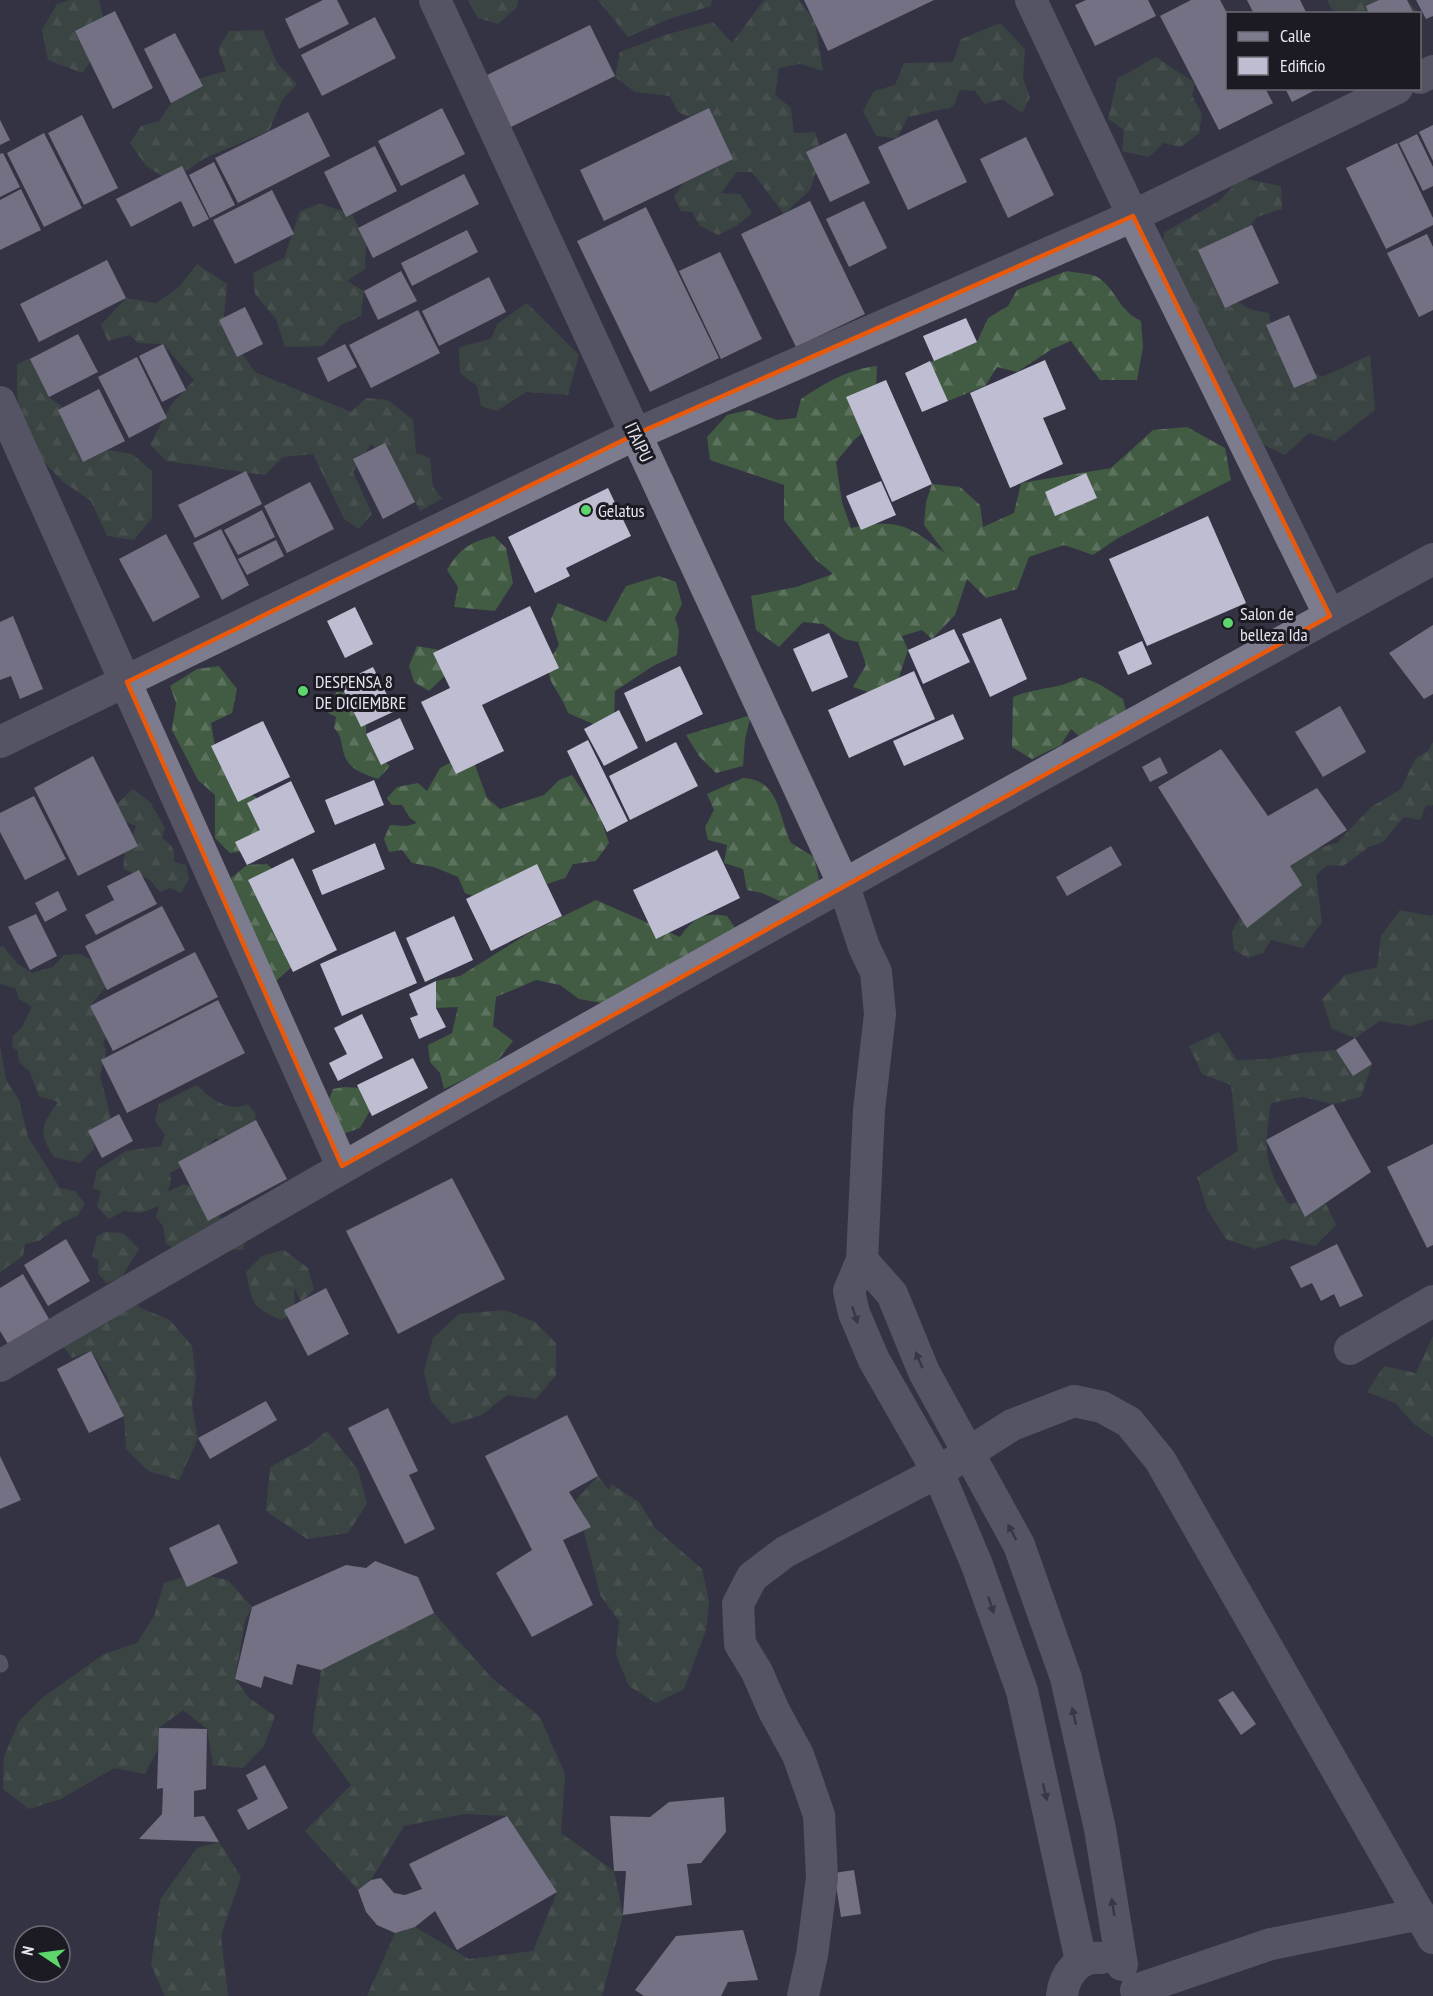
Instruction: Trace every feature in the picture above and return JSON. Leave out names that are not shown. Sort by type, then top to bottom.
[{"type":"street","name":"ITAIPU","points":[[435,0],[843,883],[864,948],[876,972],[880,1014],[868,1121],[862,1260]]},
{"type":"street","points":[[1031,0],[1133,216],[1330,616]]},
{"type":"street","points":[[0,742],[636,434],[1133,216],[1393,90]]},
{"type":"street","points":[[0,402],[342,1166]]},
{"type":"street","points":[[0,1366],[342,1166],[843,883],[1433,559]]},
{"type":"street","points":[[1081,1961],[1022,1691],[977,1565],[938,1472],[874,1360],[854,1313],[849,1291],[862,1260],[892,1294],[924,1372],[1019,1545],[1066,1678],[1100,1829],[1131,1984]]},
{"type":"street","points":[[1350,1349],[1433,1301]]},
{"type":"street","points":[[803,1996],[812,1955],[822,1878],[819,1815],[798,1755],[774,1711],[757,1672],[740,1644],[738,1604],[752,1577],[785,1552],[938,1472],[1012,1425],[1074,1401],[1102,1407],[1130,1422],[1160,1460],[1426,1926],[1271,1944],[1131,1984]]},
{"type":"street","points":[[1062,1996],[1064,1984],[1071,1971],[1081,1961],[1095,1958],[1109,1958],[1131,1984]]},
{"type":"highlighted area","points":[[1133,216],[1330,616],[342,1166],[127,682],[636,434]]},
{"type":"green space","points":[[70,0],[99,0],[108,39],[82,73],[48,60],[42,30],[57,4]]},
{"type":"green space","points":[[468,0],[518,0],[517,7],[498,24],[478,18]]},
{"type":"green space","points":[[598,0],[712,0],[711,6],[669,19],[628,37]]},
{"type":"green space","points":[[764,0],[799,0],[815,22],[823,71],[800,64],[779,68],[775,95],[791,108],[794,133],[815,132],[822,154],[810,190],[784,214],[752,172],[737,172],[721,193],[740,194],[752,213],[737,226],[718,235],[700,226],[692,212],[681,211],[674,197],[683,183],[719,166],[727,146],[701,122],[678,112],[670,96],[635,92],[615,77],[620,52],[665,35],[713,22],[732,43]]},
{"type":"green space","points":[[1327,0],[1407,0],[1417,12],[1333,12]]},
{"type":"green space","points":[[1000,23],[1025,49],[1023,78],[1030,97],[1022,113],[1002,99],[985,104],[975,91],[960,90],[953,107],[908,117],[897,138],[876,136],[863,111],[874,91],[895,85],[904,63],[953,62],[961,39]]},
{"type":"green space","points":[[263,30],[277,63],[297,84],[282,100],[269,131],[205,158],[171,181],[146,166],[130,143],[141,126],[159,121],[186,82],[226,71],[218,49],[229,31]]},
{"type":"green space","points":[[1156,57],[1195,83],[1192,96],[1202,114],[1199,133],[1181,147],[1163,143],[1149,157],[1122,151],[1124,130],[1108,119],[1118,77]]},
{"type":"green space","points":[[1241,178],[1281,186],[1282,209],[1257,217],[1238,241],[1226,296],[1252,310],[1269,313],[1276,348],[1322,377],[1370,355],[1375,410],[1335,441],[1309,433],[1285,455],[1260,443],[1239,407],[1232,379],[1221,366],[1217,348],[1156,265],[1165,232],[1219,201]]},
{"type":"green space","points":[[320,204],[352,214],[366,244],[365,269],[347,281],[364,291],[361,316],[341,325],[323,346],[285,347],[276,319],[255,294],[253,273],[284,258],[300,211]]},
{"type":"green space","points":[[197,264],[227,284],[223,328],[255,372],[351,412],[366,398],[388,400],[413,420],[416,453],[430,458],[433,487],[442,499],[420,511],[398,469],[371,444],[353,472],[372,514],[359,529],[344,519],[313,454],[283,457],[265,475],[167,461],[150,445],[171,405],[194,380],[163,344],[138,343],[130,335],[108,341],[101,325],[126,298],[156,303],[178,288]]},
{"type":"green space","points":[[1067,271],[1099,278],[1127,312],[1141,321],[1143,347],[1137,380],[1100,380],[1071,341],[1052,349],[1017,372],[997,367],[985,386],[948,401],[916,368],[977,342],[988,318],[1008,306],[1017,290]]},
{"type":"green space","points":[[527,303],[579,355],[568,395],[526,392],[497,411],[481,406],[477,386],[460,373],[459,347],[491,339],[498,323]]},
{"type":"green space","points":[[39,354],[56,368],[49,397],[72,414],[92,447],[132,454],[152,471],[152,518],[134,540],[107,536],[91,501],[62,481],[45,463],[21,418],[17,395],[17,364]]},
{"type":"green space","points":[[877,366],[875,414],[871,427],[855,439],[836,462],[842,502],[851,528],[880,524],[902,526],[945,553],[924,525],[926,502],[932,484],[960,487],[980,505],[983,527],[1014,513],[1021,483],[1111,468],[1153,430],[1187,427],[1225,448],[1231,480],[1118,538],[1093,555],[1064,545],[1029,557],[1017,589],[986,598],[967,579],[955,615],[932,639],[922,630],[902,636],[908,650],[894,692],[868,692],[853,687],[866,665],[858,642],[844,639],[823,624],[803,622],[779,647],[756,630],[751,596],[796,587],[833,574],[815,559],[784,520],[784,485],[710,460],[707,437],[727,415],[749,410],[777,420],[796,418],[801,399],[810,393],[846,374]]},
{"type":"green space","points":[[494,536],[506,548],[513,583],[495,611],[454,607],[458,587],[447,570],[456,556],[466,547]]},
{"type":"green space","points":[[659,576],[676,582],[682,604],[675,618],[679,630],[677,655],[653,666],[615,691],[614,720],[593,724],[568,713],[549,673],[552,656],[559,645],[551,619],[558,603],[606,622],[626,586]]},
{"type":"green space","points":[[417,646],[439,650],[452,669],[429,691],[414,682],[409,666]]},
{"type":"green space","points":[[219,666],[237,689],[232,713],[211,723],[217,758],[230,785],[268,803],[272,830],[252,850],[230,853],[215,838],[215,795],[198,780],[172,730],[176,703],[170,686],[197,669]]},
{"type":"green space","points":[[1082,677],[1099,684],[1123,699],[1130,728],[1087,743],[1071,729],[1061,745],[1032,759],[1012,747],[1013,697]]},
{"type":"green space","points":[[336,692],[345,692],[366,716],[366,734],[377,755],[390,766],[378,779],[358,771],[346,759],[340,737],[334,728],[336,717],[328,713]]},
{"type":"green space","points":[[751,715],[745,739],[743,766],[716,773],[699,756],[686,735]]},
{"type":"green space","points":[[1433,742],[1433,805],[1426,806],[1420,820],[1404,817],[1383,842],[1369,847],[1343,866],[1327,865],[1316,875],[1322,922],[1303,948],[1271,940],[1263,953],[1248,958],[1234,950],[1232,932],[1240,917],[1305,852],[1337,843],[1371,807],[1401,789],[1415,759],[1428,751]]},
{"type":"green space","points":[[457,759],[475,765],[487,798],[500,809],[544,795],[559,780],[572,775],[600,817],[609,843],[596,861],[573,864],[565,878],[547,884],[542,875],[517,874],[486,901],[465,893],[458,877],[434,867],[412,863],[402,850],[389,852],[384,839],[390,825],[407,826],[417,823],[410,818],[402,805],[392,805],[387,798],[397,787],[418,783],[427,791],[440,768]]},
{"type":"green space","points":[[743,778],[755,780],[771,792],[791,843],[814,857],[819,880],[816,906],[802,911],[762,893],[747,890],[743,869],[724,863],[727,845],[708,840],[705,827],[714,810],[707,794]]},
{"type":"green space","points":[[133,789],[150,802],[165,828],[162,838],[172,848],[174,862],[186,865],[189,879],[181,893],[170,888],[160,892],[149,879],[123,869],[125,853],[136,826],[119,819],[115,806]]},
{"type":"green space","points":[[267,864],[283,879],[295,964],[275,982],[232,893],[231,878],[247,865]]},
{"type":"green space","points":[[596,900],[680,937],[690,925],[700,918],[712,915],[727,916],[748,947],[636,1009],[579,999],[560,985],[536,980],[496,997],[493,1026],[513,1041],[493,1066],[444,1089],[440,1073],[430,1062],[428,1045],[452,1033],[458,1007],[436,1008],[436,981],[460,976],[527,934]]},
{"type":"green space","points":[[1400,910],[1431,916],[1433,914],[1433,1019],[1411,1026],[1380,1021],[1355,1038],[1332,1029],[1322,999],[1345,975],[1377,967],[1381,936]]},
{"type":"green space","points":[[3,946],[18,964],[32,973],[53,967],[64,955],[81,954],[103,967],[109,983],[90,1006],[102,1016],[107,1034],[103,1043],[106,1051],[100,1076],[111,1118],[95,1127],[94,1149],[80,1163],[54,1157],[45,1141],[45,1123],[58,1102],[39,1096],[30,1072],[19,1062],[18,1051],[12,1047],[13,1036],[22,1027],[32,1007],[19,999],[15,988],[0,984],[0,947]]},
{"type":"green space","points":[[1219,1032],[1237,1060],[1269,1059],[1336,1050],[1372,1064],[1361,1097],[1333,1104],[1302,1097],[1271,1103],[1267,1133],[1268,1156],[1280,1190],[1289,1204],[1322,1196],[1336,1225],[1315,1246],[1284,1239],[1255,1249],[1226,1239],[1207,1209],[1197,1177],[1238,1151],[1231,1085],[1202,1074],[1189,1046]]},
{"type":"green space","points":[[0,1046],[6,1080],[19,1100],[28,1137],[60,1188],[75,1191],[85,1204],[77,1216],[63,1222],[39,1241],[25,1244],[23,1256],[0,1272]]},
{"type":"green space","points":[[197,1085],[220,1103],[234,1107],[248,1104],[256,1114],[253,1128],[235,1139],[215,1139],[196,1159],[170,1173],[171,1183],[167,1192],[184,1184],[201,1191],[221,1219],[232,1214],[246,1234],[243,1250],[221,1249],[196,1262],[166,1244],[163,1226],[156,1217],[159,1206],[140,1213],[124,1211],[109,1219],[97,1207],[101,1191],[93,1188],[97,1170],[126,1151],[161,1146],[165,1135],[155,1121],[159,1104]]},
{"type":"green space","points":[[364,1088],[374,1104],[360,1128],[343,1134],[328,1102],[333,1089]]},
{"type":"green space","points":[[105,1232],[123,1233],[139,1249],[121,1278],[107,1283],[98,1274],[99,1260],[92,1257],[97,1236]]},
{"type":"green space","points":[[284,1250],[308,1268],[314,1290],[301,1302],[294,1287],[295,1314],[281,1320],[263,1311],[255,1303],[246,1272],[262,1256]]},
{"type":"green space","points":[[118,1288],[141,1308],[170,1320],[192,1346],[196,1377],[192,1406],[198,1438],[179,1480],[148,1471],[126,1449],[124,1416],[116,1410],[108,1378],[91,1351],[72,1358],[52,1332]]},
{"type":"green space","points":[[504,1310],[535,1322],[556,1343],[556,1375],[536,1399],[507,1395],[482,1415],[452,1424],[431,1401],[424,1371],[433,1338],[459,1314]]},
{"type":"green space","points":[[1433,1336],[1433,1437],[1415,1425],[1395,1403],[1367,1392],[1384,1366],[1416,1373]]},
{"type":"green space","points":[[327,1431],[358,1470],[367,1504],[348,1533],[307,1539],[266,1511],[270,1467],[307,1447]]},
{"type":"green space","points":[[598,1476],[609,1490],[611,1484],[639,1502],[655,1528],[702,1569],[709,1601],[706,1630],[684,1689],[656,1703],[629,1686],[616,1655],[619,1621],[600,1595],[576,1500]]},
{"type":"green space","points":[[196,1573],[228,1580],[252,1607],[245,1621],[235,1679],[249,1698],[275,1716],[264,1746],[243,1768],[213,1765],[207,1729],[183,1710],[159,1728],[159,1747],[145,1774],[114,1768],[61,1799],[29,1809],[3,1789],[4,1757],[19,1721],[42,1698],[104,1654],[137,1643],[154,1616],[164,1583]]},
{"type":"green space","points":[[434,1613],[492,1678],[540,1717],[565,1774],[561,1833],[614,1871],[623,1915],[602,1996],[367,1996],[395,1933],[415,1927],[469,1959],[533,1951],[557,1892],[536,1872],[507,1816],[464,1814],[404,1826],[371,1880],[358,1890],[305,1831],[351,1785],[312,1732],[321,1670],[376,1635]]},
{"type":"green space","points":[[219,1842],[241,1877],[221,1936],[228,1996],[165,1996],[151,1965],[160,1900],[197,1848]]},
{"type":"building","points":[[323,0],[337,0],[349,24],[299,49],[285,19]]},
{"type":"building","points":[[804,0],[934,0],[828,51]]},
{"type":"building","points":[[1086,0],[1148,0],[1156,16],[1095,46],[1075,5]]},
{"type":"building","points":[[1191,0],[1220,0],[1226,12],[1226,90],[1266,90],[1273,103],[1219,130],[1160,16]]},
{"type":"building","points":[[1247,0],[1300,0],[1306,12],[1253,12]]},
{"type":"building","points":[[1379,0],[1407,0],[1413,12],[1368,12],[1366,6]]},
{"type":"building","points":[[1416,0],[1433,0],[1433,16],[1426,19]]},
{"type":"building","points":[[115,11],[153,88],[113,109],[75,31]]},
{"type":"building","points":[[375,17],[396,58],[322,96],[301,55]]},
{"type":"building","points":[[590,25],[615,76],[511,127],[487,75]]},
{"type":"building","points":[[175,33],[203,86],[171,103],[144,49]]},
{"type":"building","points":[[1286,90],[1315,90],[1292,102]]},
{"type":"building","points":[[442,108],[465,154],[401,186],[378,141]]},
{"type":"building","points":[[709,108],[733,159],[604,221],[580,170]]},
{"type":"building","points":[[308,112],[330,156],[238,203],[215,158]]},
{"type":"building","points":[[82,115],[118,188],[84,205],[48,133]]},
{"type":"building","points":[[937,119],[967,182],[908,210],[878,147]]},
{"type":"building","points":[[0,120],[10,140],[0,145]]},
{"type":"building","points":[[1433,125],[1433,161],[1419,132]]},
{"type":"building","points":[[44,133],[82,208],[44,227],[7,153]]},
{"type":"building","points":[[846,133],[870,183],[830,202],[806,152]]},
{"type":"building","points":[[1417,134],[1433,167],[1433,186],[1423,191],[1399,143]]},
{"type":"building","points":[[1026,137],[1054,195],[1008,218],[980,159]]},
{"type":"building","points":[[1397,143],[1433,218],[1433,225],[1386,249],[1346,168]]},
{"type":"building","points":[[375,146],[397,191],[346,217],[324,172]]},
{"type":"building","points":[[3,153],[20,187],[0,197],[0,154]]},
{"type":"building","points":[[214,162],[235,205],[210,218],[189,175]]},
{"type":"building","points":[[182,166],[209,219],[193,227],[181,201],[131,227],[116,199]]},
{"type":"building","points":[[464,174],[479,204],[373,258],[358,228]]},
{"type":"building","points":[[21,189],[41,230],[0,250],[0,200]]},
{"type":"building","points":[[272,190],[294,234],[235,264],[213,220]]},
{"type":"building","points":[[810,201],[865,314],[796,347],[741,234]]},
{"type":"building","points":[[864,201],[887,248],[849,267],[826,219]]},
{"type":"building","points":[[646,207],[719,358],[650,392],[577,241]]},
{"type":"building","points":[[1252,225],[1279,283],[1225,308],[1198,250]]},
{"type":"building","points":[[467,230],[478,252],[412,286],[401,263]]},
{"type":"building","points":[[1427,234],[1433,247],[1433,310],[1419,317],[1387,253]]},
{"type":"building","points":[[720,252],[762,339],[721,359],[679,271]]},
{"type":"building","points":[[107,260],[126,298],[39,342],[20,304]]},
{"type":"building","points":[[401,271],[417,301],[378,320],[364,291]]},
{"type":"building","points":[[489,277],[506,312],[439,346],[422,311]]},
{"type":"building","points":[[245,307],[263,344],[237,357],[219,320]]},
{"type":"building","points":[[418,310],[440,353],[371,388],[349,345]]},
{"type":"building","points":[[1289,315],[1317,378],[1294,388],[1266,325]]},
{"type":"building","points":[[966,318],[977,342],[934,361],[923,336]]},
{"type":"building","points":[[78,334],[98,372],[49,397],[30,359]]},
{"type":"building","points":[[163,344],[186,390],[162,402],[139,356]]},
{"type":"building","points":[[345,344],[357,367],[328,382],[317,358]]},
{"type":"building","points":[[137,357],[167,418],[129,438],[98,377]]},
{"type":"building","points":[[1045,360],[1066,409],[1043,418],[1063,464],[1010,488],[970,393]]},
{"type":"building","points":[[930,361],[948,401],[922,412],[905,373]]},
{"type":"building","points":[[886,380],[932,484],[892,502],[846,397]]},
{"type":"building","points":[[99,389],[125,441],[83,462],[58,410]]},
{"type":"building","points":[[385,443],[415,502],[383,519],[353,459]]},
{"type":"building","points":[[246,471],[262,504],[195,538],[178,505]]},
{"type":"building","points":[[1086,473],[1097,498],[1055,516],[1045,492]]},
{"type":"building","points":[[881,481],[896,515],[861,530],[846,496]]},
{"type":"building","points":[[310,482],[334,529],[287,553],[264,506]]},
{"type":"building","points":[[608,488],[631,536],[566,568],[570,576],[535,593],[508,537]]},
{"type":"building","points":[[262,510],[275,537],[238,555],[224,530]]},
{"type":"building","points":[[1208,516],[1246,603],[1147,646],[1109,559]]},
{"type":"building","points":[[221,529],[249,585],[222,600],[193,543]]},
{"type":"building","points":[[166,534],[200,597],[153,622],[119,559]]},
{"type":"building","points":[[276,540],[284,556],[247,575],[238,559]]},
{"type":"building","points":[[530,606],[559,668],[482,705],[504,751],[456,774],[421,702],[450,688],[433,653]]},
{"type":"building","points":[[355,607],[373,644],[345,658],[327,621]]},
{"type":"building","points":[[13,616],[43,689],[20,699],[11,676],[0,680],[0,622]]},
{"type":"building","points":[[1001,618],[1027,679],[990,697],[962,634]]},
{"type":"building","points":[[1433,625],[1433,694],[1424,699],[1389,653]]},
{"type":"building","points":[[954,629],[970,662],[923,684],[908,650]]},
{"type":"building","points":[[829,633],[848,677],[812,692],[793,649]]},
{"type":"building","points":[[1142,641],[1152,664],[1128,675],[1118,652]]},
{"type":"building","points":[[680,666],[703,714],[646,742],[624,693]]},
{"type":"building","points":[[373,667],[395,711],[361,727],[340,683]]},
{"type":"building","points":[[914,671],[935,719],[849,758],[828,710]]},
{"type":"building","points":[[1340,706],[1366,752],[1323,777],[1295,732]]},
{"type":"building","points":[[619,710],[638,748],[604,766],[584,729]]},
{"type":"building","points":[[953,714],[964,739],[904,766],[893,741]]},
{"type":"building","points":[[400,718],[414,749],[381,765],[366,734]]},
{"type":"building","points":[[263,721],[290,777],[238,802],[211,746]]},
{"type":"building","points":[[588,740],[628,821],[607,832],[567,751]]},
{"type":"building","points":[[676,742],[698,786],[630,820],[609,776]]},
{"type":"building","points":[[1221,749],[1268,816],[1317,788],[1347,830],[1290,866],[1302,885],[1247,928],[1158,787]]},
{"type":"building","points":[[93,756],[138,846],[78,876],[34,788]]},
{"type":"building","points":[[1160,757],[1168,773],[1150,782],[1142,767]]},
{"type":"building","points":[[374,780],[384,805],[335,825],[325,800]]},
{"type":"building","points":[[291,781],[315,832],[247,865],[235,842],[260,830],[247,803]]},
{"type":"building","points":[[34,796],[66,859],[25,880],[0,832],[0,813]]},
{"type":"building","points":[[375,843],[385,869],[322,895],[312,870]]},
{"type":"building","points":[[1111,846],[1122,865],[1067,896],[1056,877]]},
{"type":"building","points":[[717,850],[740,898],[656,939],[633,890]]},
{"type":"building","points":[[293,858],[337,950],[293,972],[248,880]]},
{"type":"building","points":[[537,864],[562,916],[491,951],[466,899]]},
{"type":"building","points":[[139,870],[157,904],[96,935],[85,915],[114,900],[107,886]]},
{"type":"building","points":[[58,891],[67,910],[45,922],[35,903]]},
{"type":"building","points":[[162,906],[185,950],[107,990],[85,946]]},
{"type":"building","points":[[36,914],[57,956],[30,970],[8,927]]},
{"type":"building","points":[[454,916],[473,960],[425,982],[406,938]]},
{"type":"building","points":[[395,931],[417,983],[342,1016],[320,964]]},
{"type":"building","points":[[195,952],[218,997],[113,1051],[90,1006]]},
{"type":"building","points":[[436,981],[436,1008],[446,1027],[419,1039],[410,1018],[418,1015],[409,994]]},
{"type":"building","points":[[218,1000],[245,1053],[127,1113],[101,1060]]},
{"type":"building","points":[[362,1014],[383,1058],[338,1081],[329,1063],[347,1054],[334,1028]]},
{"type":"building","points":[[1355,1038],[1372,1064],[1353,1076],[1336,1050]]},
{"type":"building","points":[[413,1058],[428,1088],[372,1116],[357,1085]]},
{"type":"building","points":[[1333,1104],[1371,1172],[1305,1217],[1266,1140]]},
{"type":"building","points":[[119,1114],[133,1141],[102,1158],[88,1131]]},
{"type":"building","points":[[256,1120],[287,1179],[208,1221],[178,1162]]},
{"type":"building","points":[[1433,1144],[1433,1245],[1427,1248],[1387,1167]]},
{"type":"building","points":[[452,1178],[505,1279],[398,1334],[346,1231]]},
{"type":"building","points":[[66,1239],[90,1281],[48,1306],[24,1265]]},
{"type":"building","points":[[1337,1244],[1363,1296],[1340,1307],[1334,1294],[1321,1301],[1312,1283],[1301,1288],[1290,1267]]},
{"type":"building","points":[[23,1274],[49,1319],[8,1344],[0,1331],[0,1288]]},
{"type":"building","points":[[326,1288],[349,1334],[308,1356],[284,1310]]},
{"type":"building","points":[[91,1351],[124,1416],[89,1433],[57,1369]]},
{"type":"building","points":[[266,1401],[277,1420],[210,1459],[198,1438]]},
{"type":"building","points":[[388,1408],[418,1471],[409,1475],[435,1529],[405,1544],[348,1428]]},
{"type":"building","points":[[567,1415],[598,1476],[569,1492],[591,1527],[563,1540],[593,1605],[532,1637],[496,1573],[532,1550],[485,1456]]},
{"type":"building","points":[[0,1456],[21,1500],[0,1509]]},
{"type":"building","points":[[219,1524],[238,1563],[187,1587],[169,1548]]},
{"type":"building","points":[[375,1561],[418,1577],[434,1613],[321,1670],[297,1664],[292,1685],[264,1676],[261,1688],[235,1679],[252,1607],[346,1565],[366,1568]]},
{"type":"building","points":[[1233,1691],[1256,1724],[1241,1735],[1218,1700]]},
{"type":"building","points":[[159,1728],[207,1729],[206,1789],[194,1791],[194,1817],[204,1816],[219,1842],[139,1839],[162,1814],[163,1788],[157,1789]]},
{"type":"building","points":[[265,1765],[288,1808],[248,1830],[237,1810],[258,1799],[246,1775]]},
{"type":"building","points":[[724,1797],[726,1832],[701,1863],[687,1864],[692,1905],[623,1915],[626,1871],[614,1871],[610,1816],[650,1817],[669,1802]]},
{"type":"building","points":[[507,1816],[557,1892],[457,1950],[435,1911],[415,1927],[395,1933],[377,1925],[366,1912],[358,1890],[371,1880],[381,1878],[394,1893],[405,1895],[422,1889],[409,1864]]},
{"type":"building","points":[[854,1870],[861,1914],[841,1917],[834,1873]]},
{"type":"building","points":[[743,1930],[758,1980],[728,1982],[721,1996],[644,1996],[635,1990],[676,1936]]},
{"type":"place","name":"Gelatus","points":[[586,510]]},
{"type":"place","name":"Salon de belleza Ida","points":[[1228,623]]},
{"type":"place","name":"DESPENSA 8 DE DICIEMBRE","points":[[303,691]]}]
